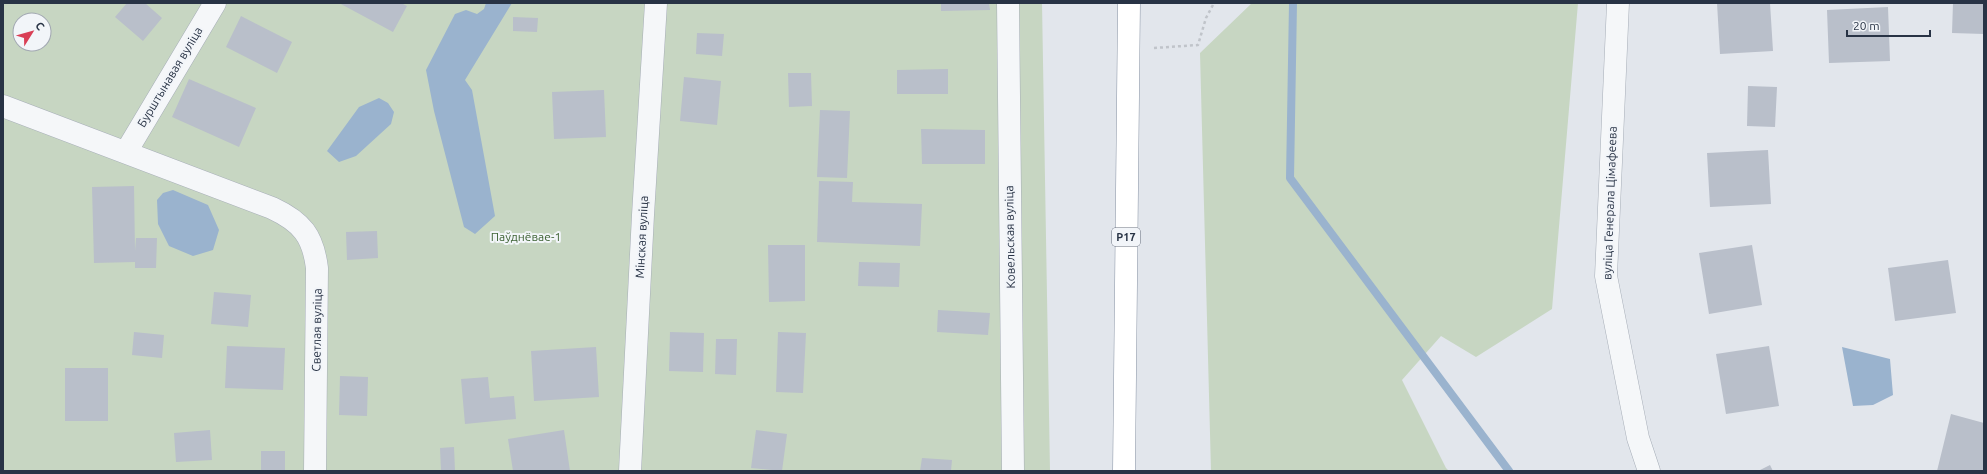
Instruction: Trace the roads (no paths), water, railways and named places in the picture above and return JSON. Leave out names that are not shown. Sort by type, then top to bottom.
[{"type":"highway","name":"Р17","points":[[1124,471],[1129,3]]},
{"type":"street","name":"Бурштынавая вуліца","points":[[126,152],[214,3]]},
{"type":"street","name":"Мінская вуліца","points":[[630,471],[643,215],[656,3]]},
{"type":"street","name":"Ковельская вуліца","points":[[1008,3],[1013,471]]},
{"type":"street","name":"вуліца Генерала Цімафеева","points":[[1618,3],[1606,276],[1638,438],[1649,471]]},
{"type":"street","name":"Светлая вуліца","points":[[3,106],[272,208],[295,221],[304,230],[311,241],[316,254],[317,268],[314,471]]},
{"type":"water","points":[[486,3],[512,3],[465,80],[472,90],[495,216],[475,234],[464,227],[434,111],[426,70],[455,14],[466,10],[477,14],[484,9]]},
{"type":"water","points":[[379,98],[388,103],[394,112],[391,124],[356,156],[339,162],[327,151],[359,107]]},
{"type":"water","points":[[173,190],[208,205],[219,230],[213,250],[193,256],[169,246],[158,224],[157,200],[163,193]]},
{"type":"water","points":[[1842,347],[1890,359],[1893,395],[1873,405],[1853,406]]},
{"type":"waterway","points":[[1293,3],[1290,178],[1509,471]]},
{"type":"park label","name":"Паўднёвае-1","points":[[526,237]]}]
